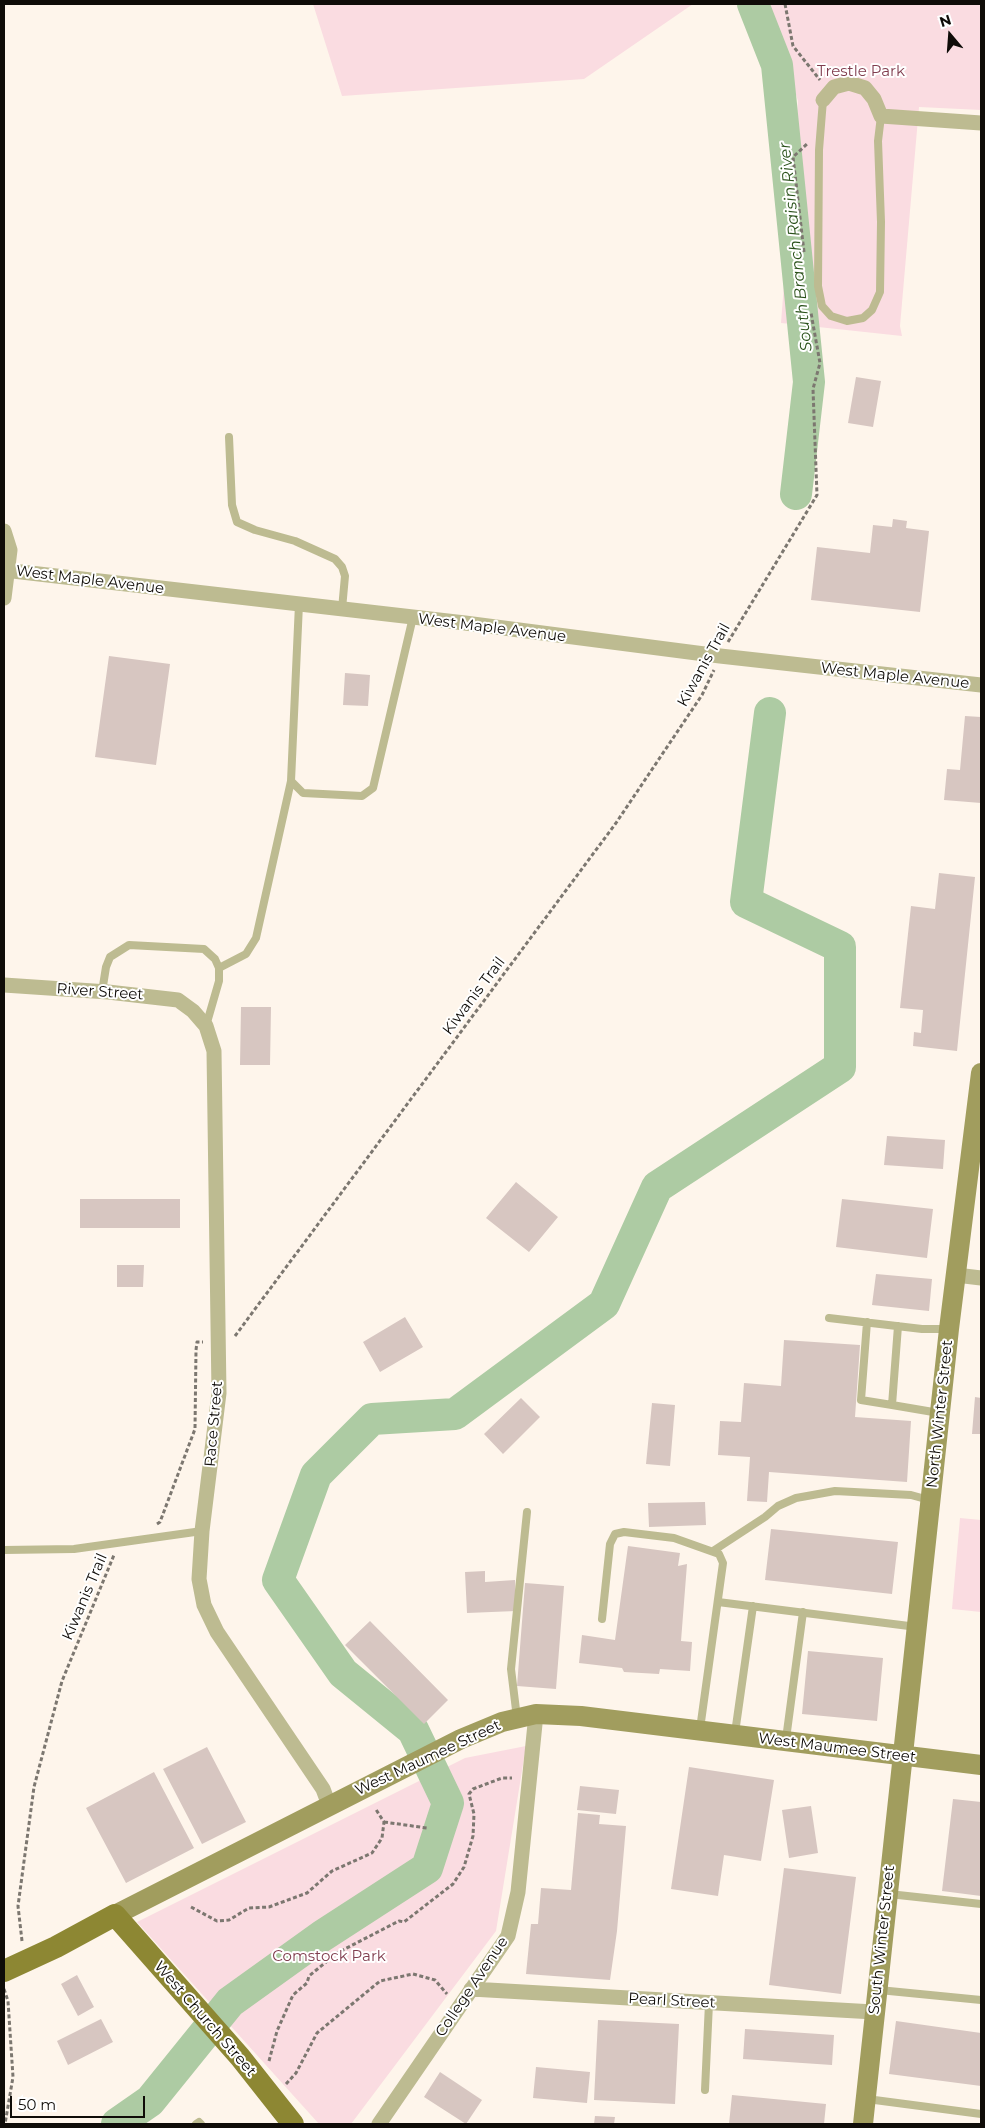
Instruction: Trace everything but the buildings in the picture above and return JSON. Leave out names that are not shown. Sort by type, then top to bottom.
[{"type":"main road","name":"West Maumee Street","points":[[4,1971],[56,1947],[115,1915]]},
{"type":"main road","name":"West Church Street","points":[[115,1915],[240,2058],[293,2124]]},
{"type":"street","points":[[820,94],[834,87],[849,83],[865,88],[874,99],[882,116],[981,123]]},
{"type":"street","points":[[4,531],[10,550],[4,598]]},
{"type":"street","name":"West Maple Avenue","points":[[6,570],[465,623],[720,656],[981,685]]},
{"type":"street","name":"River Street","points":[[4,985],[178,1000],[193,1011]]},
{"type":"street","name":"Race Street","points":[[193,1011],[206,1026],[214,1051],[219,1393],[202,1531],[199,1579],[204,1605],[216,1632],[323,1789],[329,1805]]},
{"type":"street","name":"North Winter Street","points":[[903,1756],[949,1329],[981,1073]]},
{"type":"street","points":[[956,1275],[981,1278]]},
{"type":"street","name":"West Maumee Street","points":[[115,1915],[461,1739],[502,1722],[527,1716],[581,1716],[981,1765]]},
{"type":"street","name":"College Avenue","points":[[379,2124],[508,1936],[518,1892],[527,1716]]},
{"type":"street","name":"South Winter Street","points":[[863,2124],[876,1990],[903,1756]]},
{"type":"street","name":"Pearl Street","points":[[471,1989],[874,2012]]},
{"type":"lane","points":[[820,94],[818,286],[822,306],[830,316],[847,321],[863,318],[872,310],[880,292],[881,222],[878,141],[882,116]]},
{"type":"lane","points":[[229,437],[232,505],[237,522],[255,530],[295,541],[335,559],[342,567],[345,576],[342,609]]},
{"type":"lane","points":[[219,968],[246,954],[256,938],[291,782],[299,604]]},
{"type":"lane","points":[[291,782],[303,793],[362,796],[373,788],[414,617]]},
{"type":"lane","points":[[102,992],[106,967],[110,957],[129,945],[204,949],[215,959],[219,968],[219,981],[206,1026]]},
{"type":"lane","points":[[829,1318],[898,1326],[949,1329]]},
{"type":"lane","points":[[867,1322],[861,1400],[941,1413]]},
{"type":"lane","points":[[892,1405],[898,1326]]},
{"type":"lane","points":[[713,1550],[766,1518],[778,1506],[796,1498],[835,1491],[911,1495],[931,1501]]},
{"type":"lane","points":[[527,1512],[511,1669],[527,1716]]},
{"type":"lane","points":[[4,1550],[74,1549],[126,1540],[202,1531]]},
{"type":"lane","points":[[602,1619],[610,1544],[615,1534],[624,1532],[674,1538],[713,1550],[719,1554],[723,1563],[700,1731]]},
{"type":"lane","points":[[718,1602],[917,1627]]},
{"type":"lane","points":[[735,1735],[753,1606]]},
{"type":"lane","points":[[786,1742],[803,1612]]},
{"type":"lane","points":[[887,1893],[981,1904]]},
{"type":"lane","points":[[876,1990],[981,2000]]},
{"type":"lane","points":[[705,2090],[709,2003]]},
{"type":"lane","points":[[866,2099],[981,2114]]},
{"type":"lane","points":[[196,2124],[199,2122],[201,2124]]},
{"type":"path","points":[[785,4],[793,46],[822,82],[820,94]]},
{"type":"path","points":[[805,262],[793,157],[810,140]]},
{"type":"path","name":"Kiwanis Trail","points":[[16,1946],[22,1943],[18,1906],[26,1835],[46,1734],[62,1681],[113,1556],[126,1540],[160,1522],[195,1430],[197,1342],[229,1341],[237,1333],[616,824],[702,695],[720,656],[817,495],[813,389],[820,363],[811,309]]},
{"type":"path","points":[[269,2063],[277,2031],[293,1995],[307,1983],[309,1976],[337,1952],[399,1921],[404,1922],[453,1884],[464,1867],[473,1836],[474,1814],[469,1794],[473,1789],[502,1778],[512,1778]]},
{"type":"path","points":[[191,1906],[218,1921],[229,1920],[249,1908],[269,1907],[308,1893],[332,1871],[372,1853],[382,1838],[384,1822],[375,1808]]},
{"type":"path","points":[[384,1822],[426,1828]]},
{"type":"path","points":[[281,2090],[296,2072],[317,2033],[380,1981],[413,1974],[435,1980],[446,1994]]},
{"type":"path","points":[[4,1988],[8,2001],[13,2077],[5,2124]]},
{"type":"green space","points":[[313,4],[693,4],[584,79],[342,96]]},
{"type":"green space","name":"Trestle Park","points":[[767,4],[981,4],[981,110],[919,107],[900,326],[902,336],[781,323],[798,101]]},
{"type":"green space","points":[[960,1518],[981,1520],[981,1612],[952,1609]]},
{"type":"green space","name":"Comstock Park","points":[[526,1746],[496,1931],[351,2124],[319,2124],[137,1922],[465,1758]]},
{"type":"waterway","name":"South Branch Raisin River","points":[[753,4],[777,65],[809,382],[796,494]]},
{"type":"waterway","name":"South Branch Raisin River","points":[[117,2124],[150,2101],[230,2002],[322,1936],[427,1868],[448,1803],[413,1730],[343,1673],[278,1580],[316,1475],[372,1419],[455,1414],[604,1304],[657,1187],[840,1067],[840,947],[746,902],[770,713]]}]
